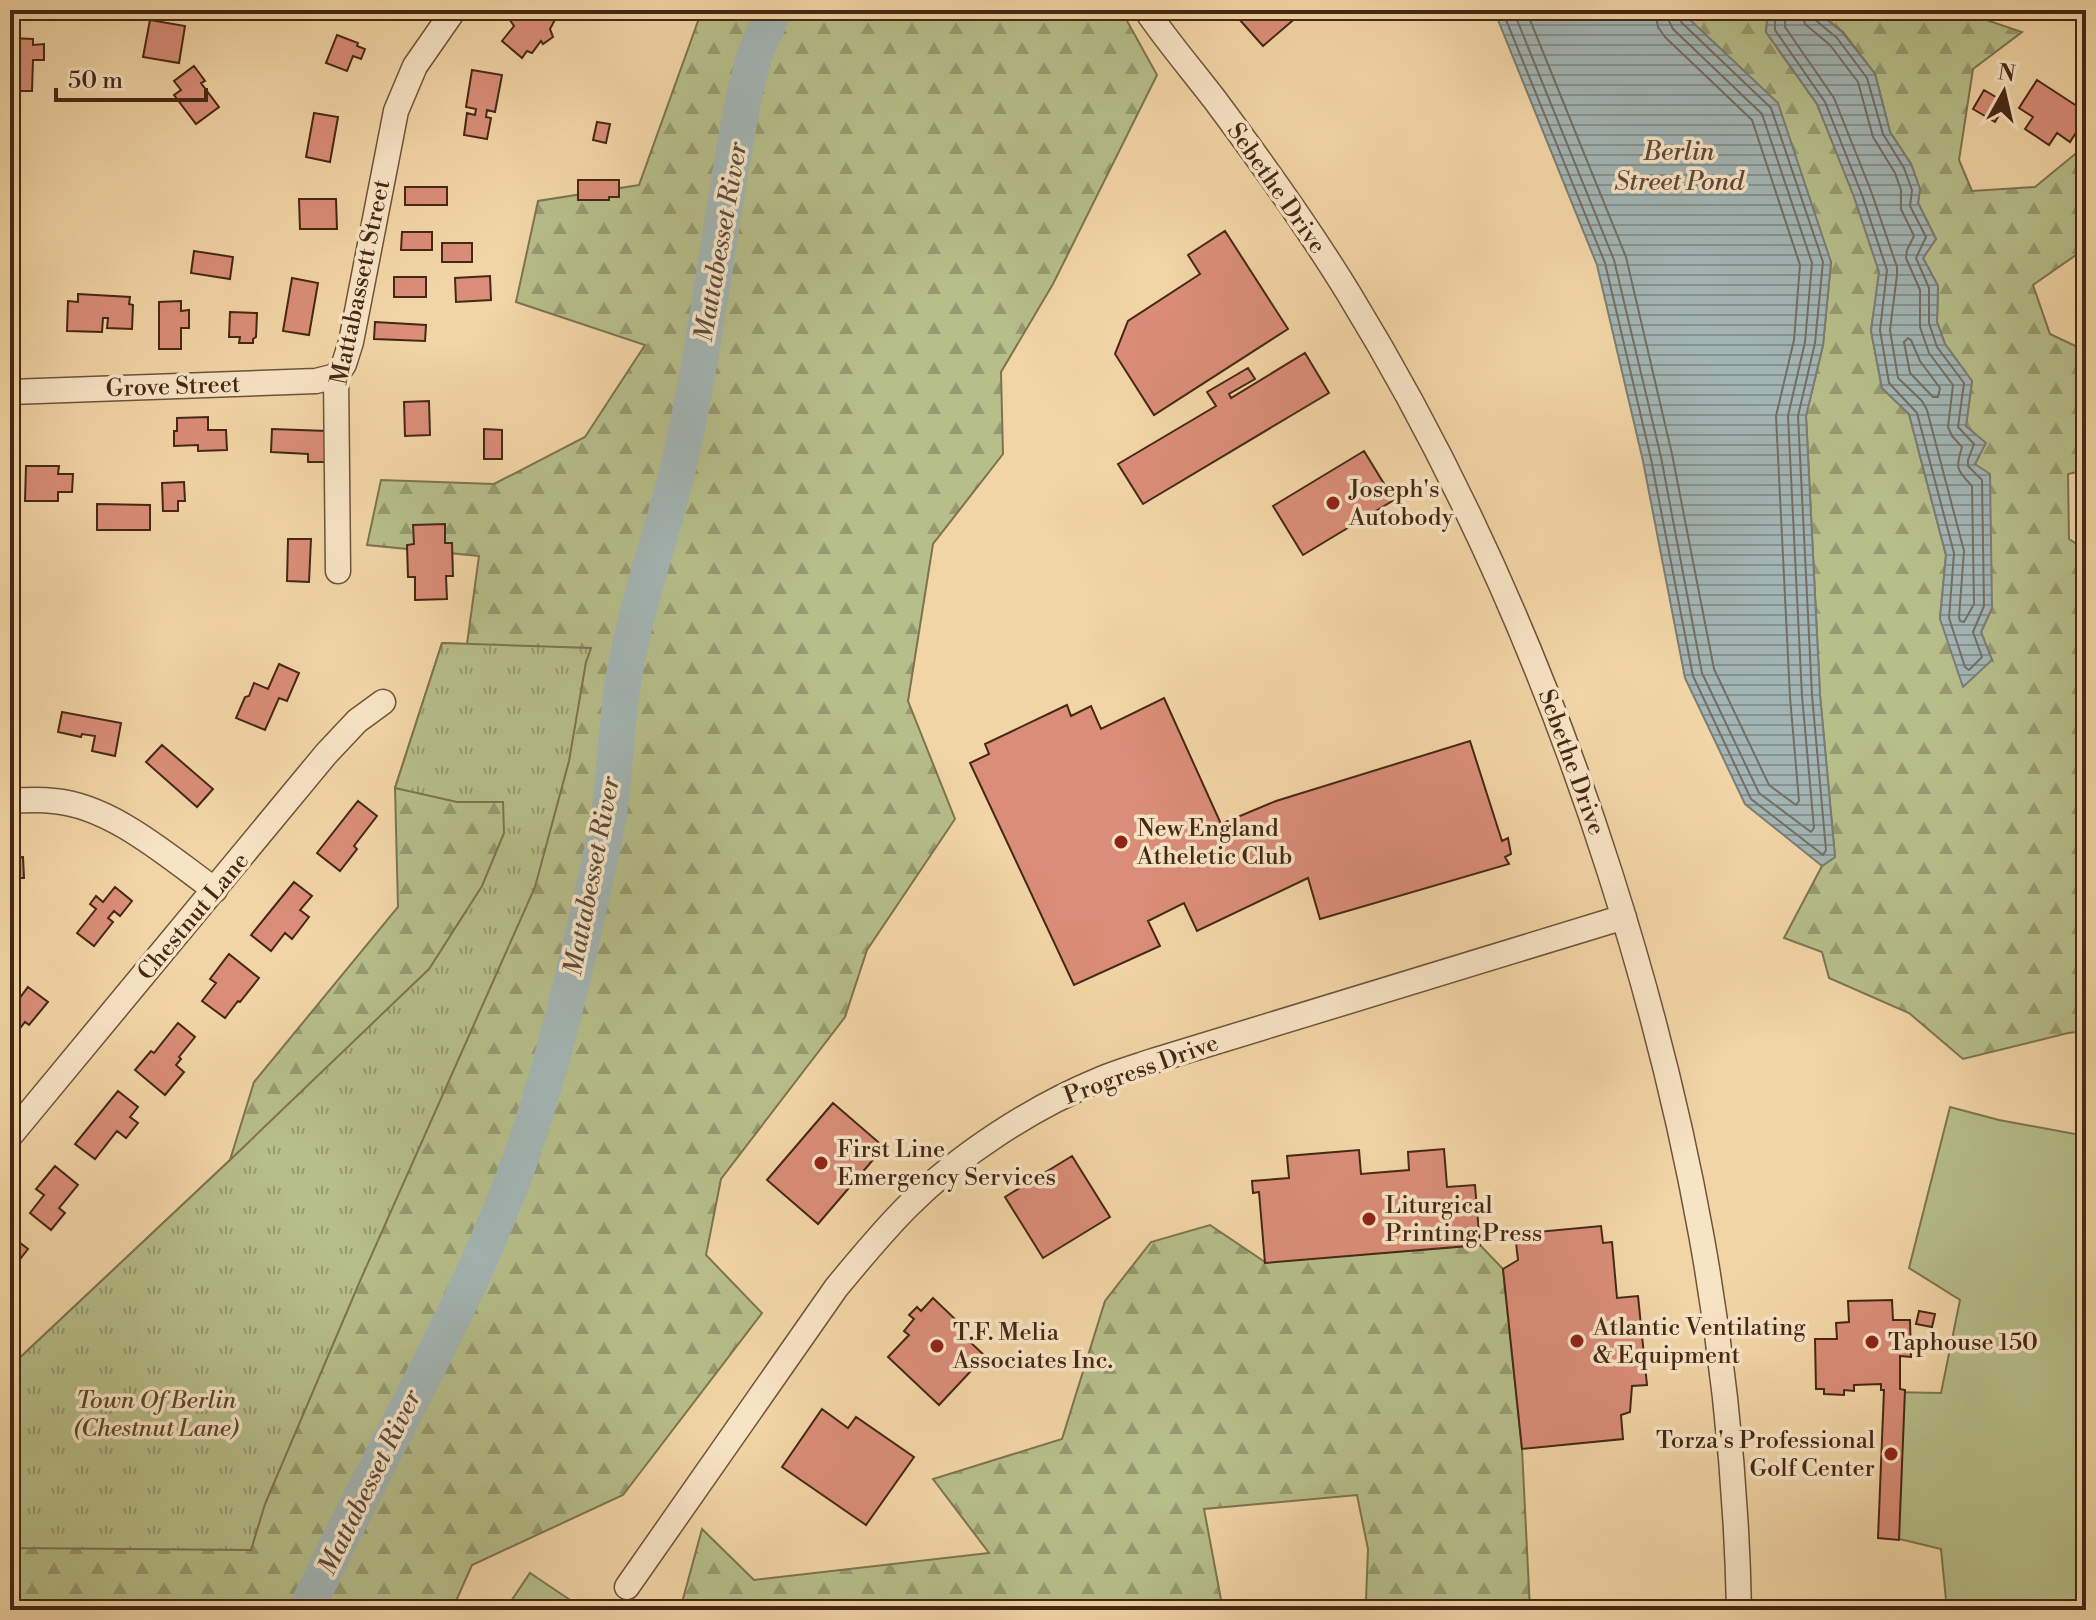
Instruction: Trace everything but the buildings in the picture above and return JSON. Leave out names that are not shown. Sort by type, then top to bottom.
[{"type":"street","name":"Mattabassett Street","points":[[338,571],[336,376],[344,364],[351,342],[396,111],[415,66],[454,10]]},
{"type":"street","name":"Sebethe Drive","points":[[1146,10],[1305,224],[1389,361],[1479,533],[1552,702],[1624,917],[1679,1117],[1713,1297],[1734,1481],[1739,1610]]},
{"type":"street","name":"Grove Street","points":[[10,392],[316,381],[336,376]]},
{"type":"street","name":"Chestnut Lane","points":[[10,1136],[326,754],[357,721],[383,702]]},
{"type":"street","points":[[10,801],[56,801],[89,809],[119,823],[215,890]]},
{"type":"street","name":"Progress Drive","points":[[627,1587],[831,1295],[861,1257],[910,1204],[955,1165],[1003,1132],[1088,1085],[1153,1061],[1624,917]]},
{"type":"green space","points":[[702,10],[1121,10],[1157,75],[1053,284],[1001,372],[1003,454],[933,544],[908,701],[955,819],[867,950],[845,1017],[721,1179],[706,1255],[762,1313],[623,1495],[472,1565],[452,1610],[10,1610],[10,1367],[230,1160],[254,1082],[398,907],[395,788],[442,643],[467,644],[479,556],[367,545],[381,480],[494,484],[585,437],[645,345],[516,302],[538,201],[639,185]]},
{"type":"green space","points":[[1685,10],[1768,10],[1766,32],[1817,104],[1855,197],[1880,273],[1871,330],[1882,388],[1909,414],[1946,555],[1940,619],[1992,660],[1981,632],[1992,608],[1975,464],[1985,443],[1966,426],[1972,381],[1945,344],[1937,322],[1938,286],[1923,258],[1936,239],[1918,203],[1920,189],[1911,164],[1890,132],[1875,74],[1843,32],[1815,10],[1957,10],[2022,32],[1973,69],[1959,160],[1972,191],[2035,187],[2086,145],[2086,248],[2033,285],[2050,334],[2086,351],[2086,470],[2068,474],[2069,539],[2086,550],[2086,1031],[1963,1059],[1909,1013],[1829,978],[1822,952],[1784,938],[1822,866],[1835,857],[1820,695],[1806,416],[1823,345],[1831,262]]},
{"type":"green space","name":"Town Of Berlin (Chestnut Lane)","points":[[442,643],[591,648],[569,761],[535,887],[360,1281],[265,1504],[251,1550],[10,1548],[10,1367],[429,969],[482,886],[504,833],[503,802],[457,802],[395,788]]},
{"type":"green space","points":[[1950,1107],[1999,1120],[2086,1136],[2086,1610],[1947,1610],[1941,1549],[1883,1535],[1887,1392],[1941,1393],[1960,1300],[1909,1268]]},
{"type":"green space","points":[[1210,1225],[1265,1262],[1480,1245],[1503,1269],[1522,1449],[1530,1610],[1372,1610],[1366,1600],[1368,1549],[1357,1495],[1204,1509],[1223,1610],[1131,1610],[1119,1607],[1105,1610],[680,1610],[702,1529],[754,1580],[989,1553],[933,1479],[1062,1439],[1105,1301],[1151,1242]]},
{"type":"green space","points":[[530,1573],[585,1610],[505,1610]]},
{"type":"water","name":"Berlin Street Pond","points":[[1494,10],[1685,10],[1686,16],[1778,103],[1831,262],[1823,345],[1806,416],[1820,695],[1835,857],[1822,866],[1745,804],[1685,678],[1643,461],[1597,265]]},
{"type":"water","points":[[1768,10],[1815,10],[1842,32],[1875,74],[1890,132],[1911,164],[1920,189],[1918,203],[1936,239],[1923,258],[1938,286],[1937,322],[1945,344],[1972,381],[1966,426],[1986,443],[1975,464],[1990,474],[1992,608],[1981,632],[1992,660],[1963,687],[1940,619],[1946,555],[1909,414],[1882,388],[1871,331],[1879,272],[1854,197],[1817,104],[1766,32]]},
{"type":"waterway","name":"Mattabesset River","points":[[306,1610],[484,1250],[510,1188],[546,1081],[609,814],[625,671],[637,614],[683,447],[745,92],[755,54],[774,10]]},
{"type":"place","name":"Joseph's Autobody","points":[[1333,503]]},
{"type":"place","name":"New England Atheletic Club","points":[[1121,842]]},
{"type":"place","name":"First Line Emergency Services","points":[[821,1163]]},
{"type":"place","name":"Liturgical Printing Press","points":[[1369,1219]]},
{"type":"place","name":"Atlantic Ventilating & Equipment","points":[[1577,1341]]},
{"type":"place","name":"Taphouse 150","points":[[1872,1342]]},
{"type":"place","name":"T.F. Melia Associates Inc.","points":[[937,1346]]},
{"type":"place","name":"Torza's Professional Golf Center","points":[[1891,1454]]}]
